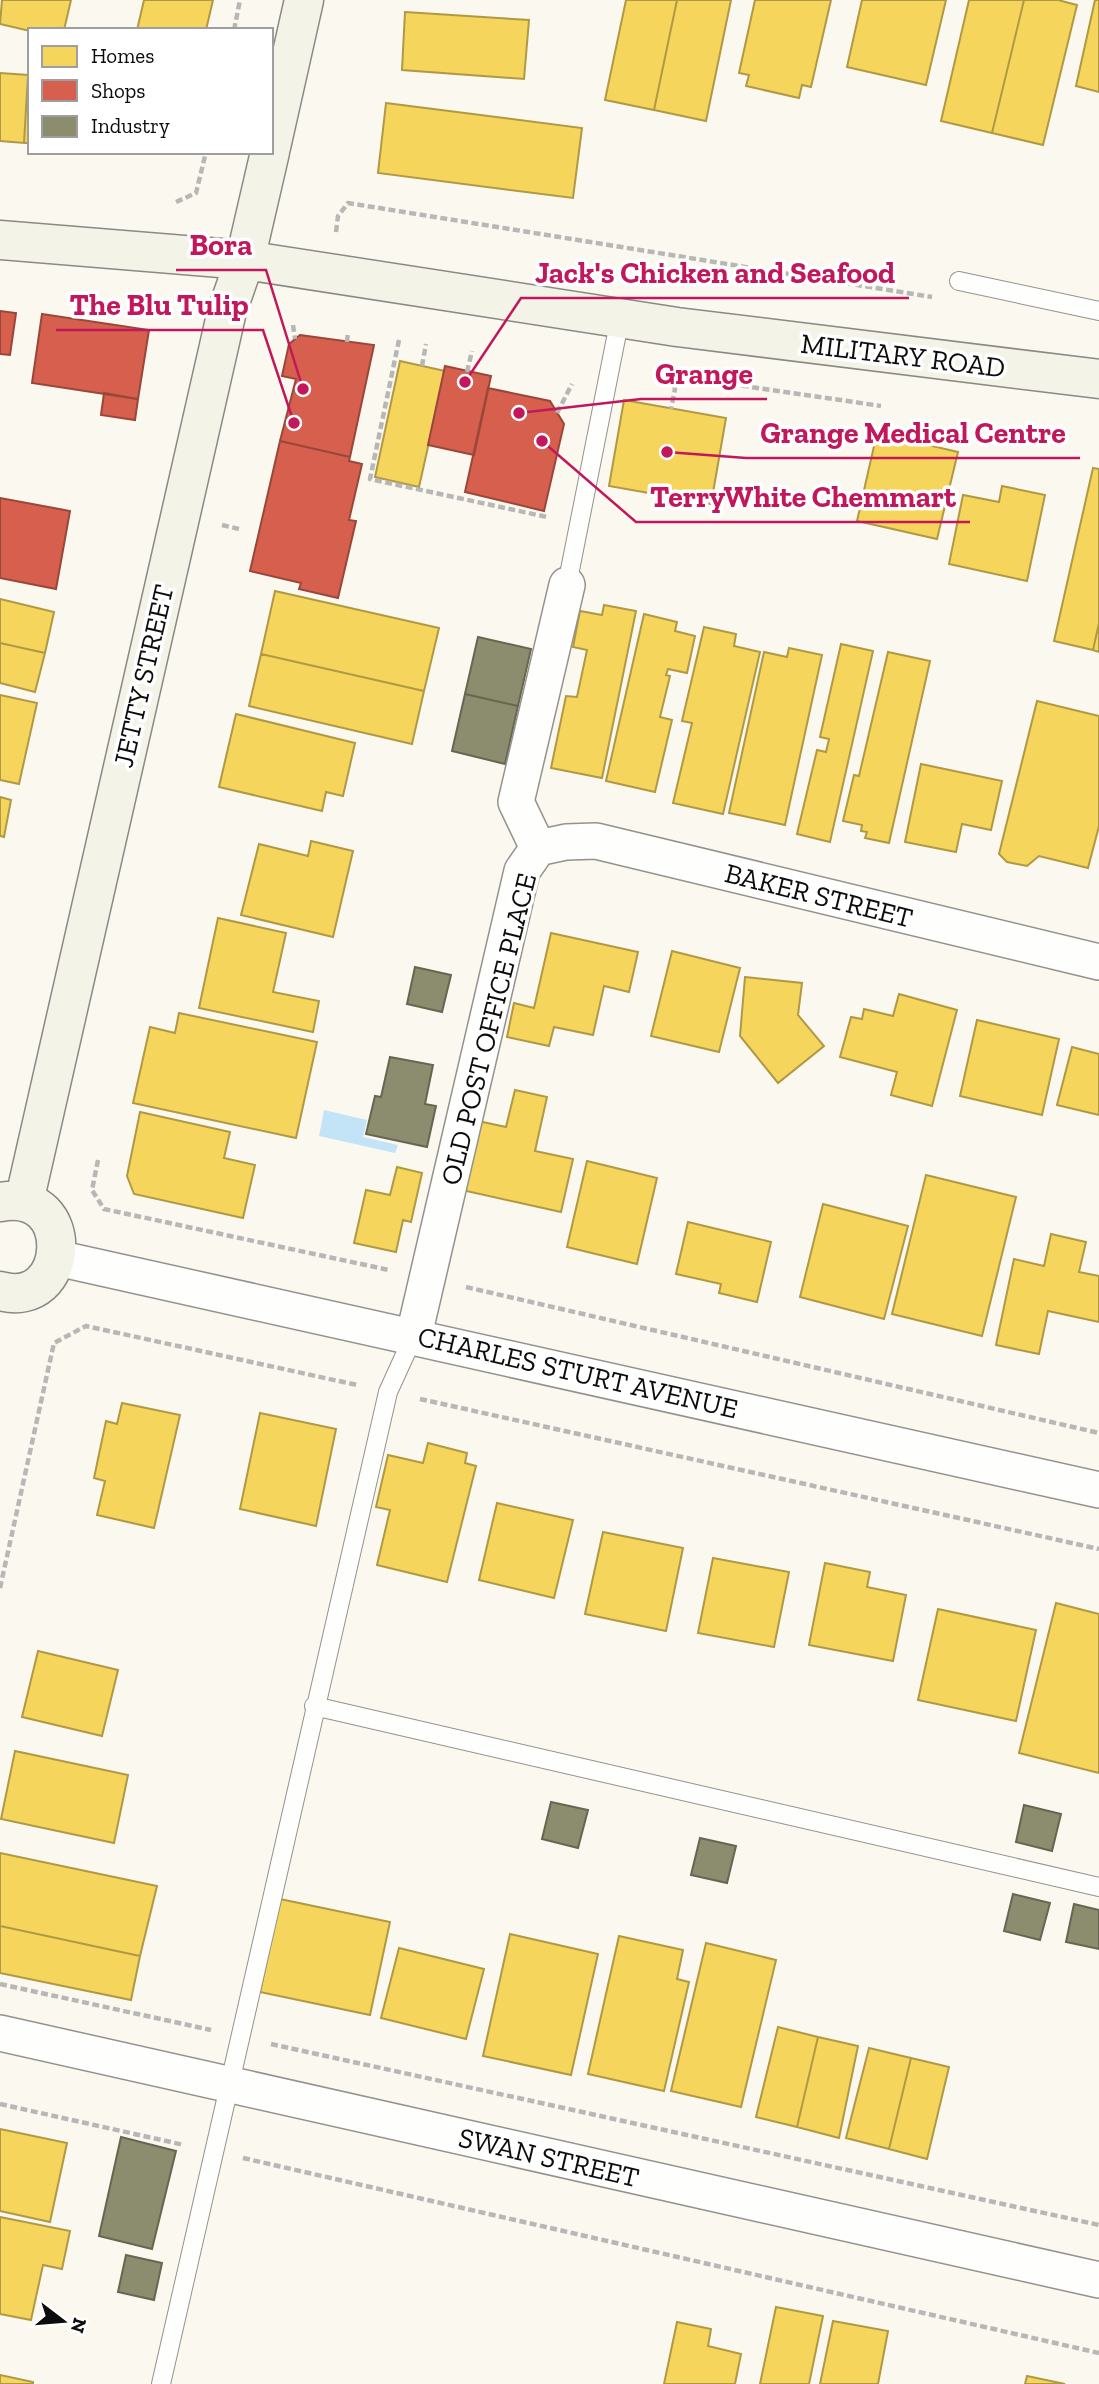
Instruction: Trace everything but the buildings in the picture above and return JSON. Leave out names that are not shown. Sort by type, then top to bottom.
[{"type":"street","points":[[273,138],[303,0]]},
{"type":"street","name":"JETTY STREET","points":[[12,1202],[227,311],[245,260],[270,154]]},
{"type":"street","name":"MILITARY ROAD","points":[[0,240],[245,260],[620,318],[1099,379]]},
{"type":"street","name":"OLD POST OFFICE PLACE","points":[[414,1335],[522,871],[538,848],[516,802],[567,584]]},
{"type":"street","name":"BAKER STREET","points":[[538,848],[566,842],[596,841],[1099,962]]},
{"type":"street","points":[[2,1300],[43,1281],[57,1258],[58,1244],[48,1218],[12,1202]]},
{"type":"street","name":"CHARLES STURT AVENUE","points":[[57,1258],[414,1335],[1099,1490]]},
{"type":"street","name":"SWAN STREET","points":[[0,2034],[1099,2280]]},
{"type":"lane","points":[[959,281],[1099,311]]},
{"type":"lane","name":"OLD POST OFFICE PLACE","points":[[567,584],[620,318]]},
{"type":"lane","points":[[161,2384],[388,1392],[414,1335]]},
{"type":"lane","points":[[314,1706],[1099,1888]]},
{"type":"path","points":[[234,28],[240,0]]},
{"type":"path","points":[[176,201],[196,193],[206,154]]},
{"type":"path","points":[[336,232],[338,216],[348,203],[936,298]]},
{"type":"path","points":[[157,315],[160,298]]},
{"type":"path","points":[[293,325],[295,339]]},
{"type":"path","points":[[347,342],[348,332]]},
{"type":"path","points":[[399,340],[369,479],[547,518],[550,505]]},
{"type":"path","points":[[422,366],[426,344]]},
{"type":"path","points":[[467,372],[472,351]]},
{"type":"path","points":[[671,409],[676,389],[669,375],[881,405]]},
{"type":"path","points":[[557,412],[578,377],[576,390]]},
{"type":"path","points":[[98,1160],[92,1190],[104,1209],[428,1278],[1099,1433]]},
{"type":"path","points":[[0,1588],[54,1343],[86,1326],[1099,1549]]},
{"type":"path","points":[[0,1983],[1099,2225]]},
{"type":"path","points":[[0,2104],[1099,2353]]},
{"type":"water","points":[[324,1110],[367,1120],[363,1137],[398,1145],[395,1153],[319,1136]]},
{"type":"place","name":"Jack's Chicken and Seafood","points":[[465,382]]},
{"type":"place","name":"Bora","points":[[303,389]]},
{"type":"place","name":"Grange","points":[[519,413]]},
{"type":"place","name":"The Blu Tulip","points":[[294,423]]},
{"type":"place","name":"TerryWhite Chemmart","points":[[542,441]]},
{"type":"place","name":"Grange Medical Centre","points":[[667,452]]}]
